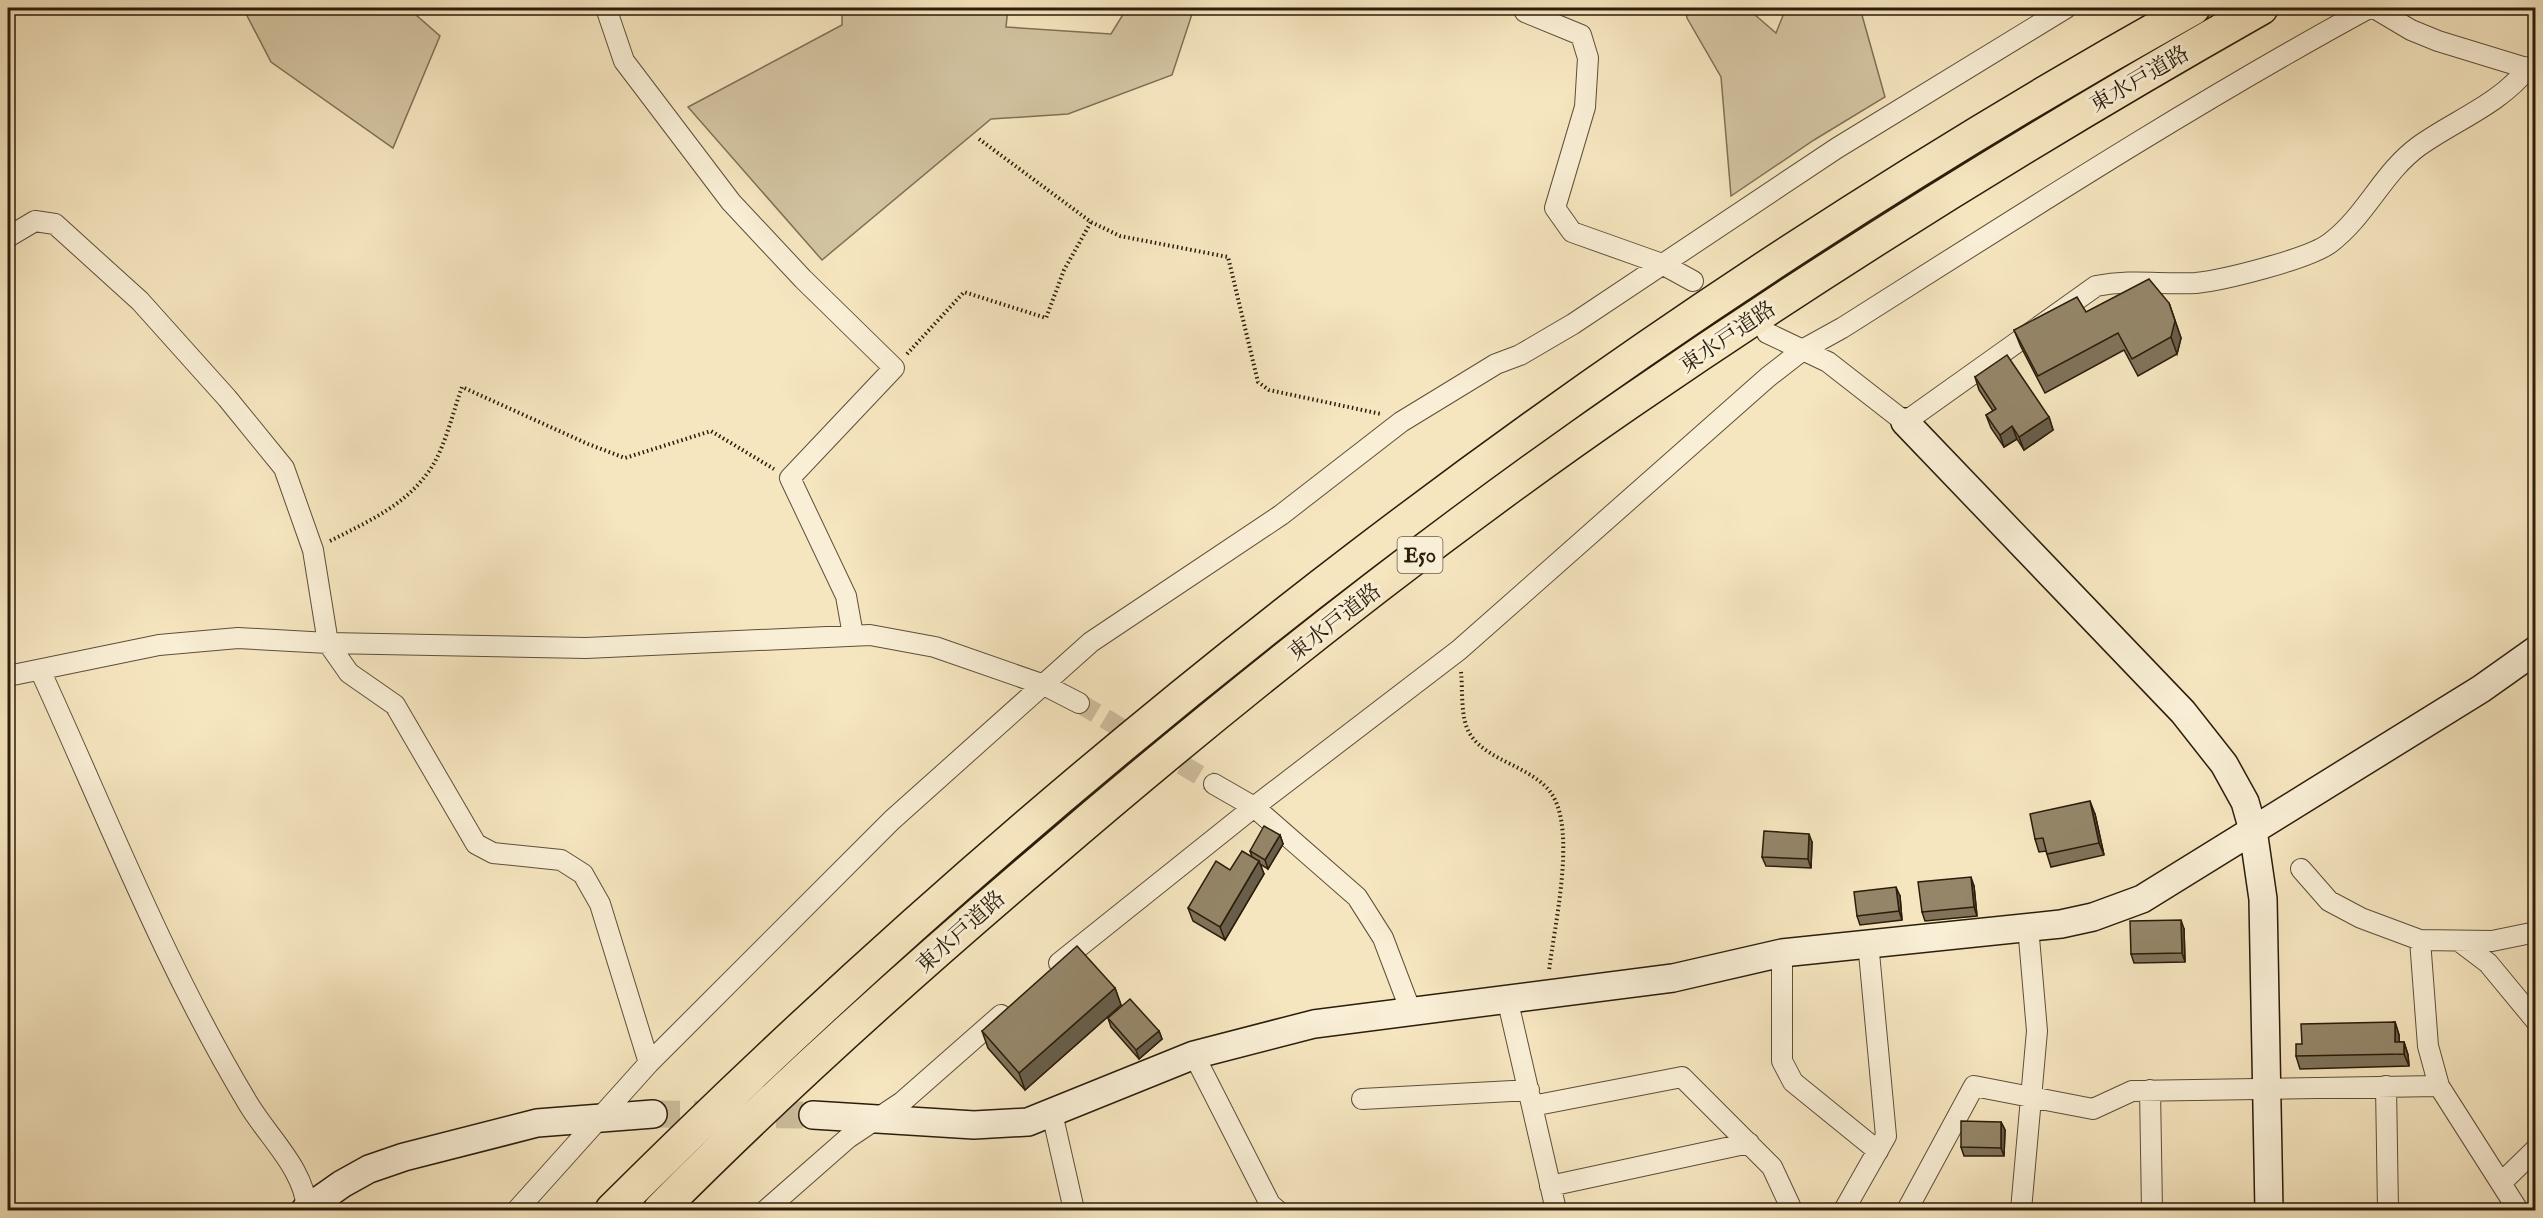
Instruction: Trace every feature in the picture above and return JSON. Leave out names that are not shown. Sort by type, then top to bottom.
[{"type":"highway","name":"東水戸道路","points":[[612,1210],[823,1008],[973,872],[1130,739],[1320,587],[1601,379],[1755,275],[1958,145],[2193,8]]},
{"type":"highway","name":"東水戸道路","points":[[660,1210],[846,1033],[993,901],[1153,765],[1341,614],[1624,406],[1775,303],[1974,175],[2261,8]]},
{"type":"street","points":[[606,8],[624,61],[731,202],[803,279],[894,368],[790,478],[846,596],[853,635]]},
{"type":"street","points":[[1523,8],[1525,12],[1581,35],[1588,58],[1585,107],[1555,208],[1572,232],[1662,264],[1694,281]]},
{"type":"street","points":[[517,1210],[604,1116],[649,1063],[892,820],[1091,642],[1281,515],[1401,422],[1496,364],[1520,355],[1573,324],[1847,141],[2066,8]]},
{"type":"street","points":[[1042,979],[1077,948],[1254,807],[1458,650],[1562,562],[1768,377],[1804,349],[1842,328],[2087,172],[2298,46],[2370,8]]},
{"type":"street","points":[[2374,8],[2411,30],[2466,52],[2532,69]]},
{"type":"street","points":[[1905,422],[2096,286],[2123,280],[2196,283],[2256,271],[2328,245],[2354,223],[2396,168],[2418,147],[2485,108],[2532,69]]},
{"type":"street","points":[[8,237],[35,221],[55,225],[140,301],[227,398],[284,468],[313,550],[328,643],[349,673],[395,705],[476,844],[493,853],[561,860],[583,874],[600,904],[649,1063]]},
{"type":"street","points":[[1767,333],[1828,362],[1905,422],[2183,712],[2224,764],[2245,802],[2253,830],[2263,899],[2269,1210]]},
{"type":"street","points":[[8,676],[159,645],[238,638],[328,643],[586,648],[870,635],[935,647],[1044,685],[1079,703]]},
{"type":"street","points":[[813,1115],[1005,1125],[1028,1122],[1194,1055],[1293,1028],[1410,1009],[1673,978],[1782,953],[1868,942],[2061,924],[2082,919],[2142,899],[2481,689],[2535,650]]},
{"type":"street","points":[[40,670],[160,942],[249,1105],[301,1182],[307,1210],[369,1169],[404,1157],[537,1123],[653,1114]]},
{"type":"street","points":[[1214,784],[1254,807],[1357,897],[1383,938],[1410,1009]]},
{"type":"street","points":[[2301,869],[2329,901],[2361,918],[2420,940],[2492,941],[2535,932]]},
{"type":"street","points":[[2021,1210],[2037,1031],[2028,926]]},
{"type":"street","points":[[2420,940],[2428,1046],[2439,1086],[2518,1210]]},
{"type":"street","points":[[2459,941],[2488,963],[2535,1021]]},
{"type":"street","points":[[1844,1210],[1886,1136],[1868,942]]},
{"type":"street","points":[[1782,953],[1782,1061],[1793,1082],[1878,1151]]},
{"type":"street","points":[[1507,998],[1556,1210]]},
{"type":"street","points":[[766,1210],[848,1138],[902,1102],[1016,1002]]},
{"type":"street","points":[[1194,1055],[1270,1204],[1278,1210]]},
{"type":"street","points":[[1362,1099],[1530,1098],[1682,1077],[1772,1167],[1792,1210]]},
{"type":"street","points":[[1907,1210],[1974,1086],[2092,1109],[2132,1091],[2439,1086]]},
{"type":"street","points":[[2386,1086],[2388,1210]]},
{"type":"street","points":[[2150,1090],[2152,1210]]},
{"type":"street","points":[[1052,1113],[1074,1210]]},
{"type":"street","points":[[1550,1186],[1749,1143]]},
{"type":"street","points":[[2501,1183],[2535,1149]]},
{"type":"path","points":[[979,139],[1091,222],[1119,236],[1228,257],[1258,382],[1269,390],[1288,396],[1376,412],[1401,422]]},
{"type":"path","points":[[894,368],[964,292],[1046,318],[1064,270],[1091,222]]},
{"type":"path","points":[[313,550],[385,513],[414,490],[434,464],[462,387],[588,444],[625,458],[711,432],[790,478]]},
{"type":"path","points":[[1458,650],[1465,722],[1471,736],[1481,746],[1544,784],[1560,811],[1565,835],[1546,993]]},
{"type":"shaded area","points":[[243,8],[408,8],[440,36],[393,148],[271,62]]},
{"type":"shaded area","points":[[842,8],[1008,8],[1006,27],[1111,34],[1127,8],[1194,8],[1172,75],[1068,114],[991,119],[822,260],[688,107],[842,25]]},
{"type":"shaded area","points":[[1685,8],[1747,8],[1776,33],[1786,8],[1860,8],[1885,97],[1814,140],[1731,196],[1721,77],[1687,18]]},
{"type":"building","points":[[2149,279],[2169,303],[2175,321],[2171,337],[2132,359],[2118,333],[2038,376],[2014,330],[2077,297],[2086,312]]},
{"type":"building","points":[[2007,355],[2049,417],[2019,437],[2012,426],[2000,435],[1986,415],[1996,409],[1975,377]]},
{"type":"building","points":[[2090,801],[2099,843],[2047,854],[2043,838],[2035,839],[2030,814]]},
{"type":"building","points":[[1264,826],[1280,835],[1265,860],[1250,851]]},
{"type":"building","points":[[1764,831],[1809,834],[1808,859],[1762,857]]},
{"type":"building","points":[[1242,851],[1259,861],[1220,927],[1188,908],[1216,861],[1230,870]]},
{"type":"building","points":[[1971,877],[1974,907],[1922,912],[1918,882]]},
{"type":"building","points":[[1896,887],[1899,911],[1857,916],[1854,892]]},
{"type":"building","points":[[2181,920],[2182,953],[2131,954],[2130,921]]},
{"type":"building","points":[[1077,946],[1115,988],[1019,1073],[982,1031]]},
{"type":"building","points":[[1130,999],[1159,1031],[1136,1050],[1108,1018]]},
{"type":"building","points":[[2395,1022],[2395,1042],[2404,1042],[2404,1054],[2296,1056],[2296,1044],[2302,1044],[2301,1024]]},
{"type":"building","points":[[1961,1121],[2001,1122],[2001,1148],[1961,1147]]},
{"type":"tunnel","points":[[1079,703],[1214,784]]},
{"type":"tunnel","points":[[653,1114],[813,1115]]}]
